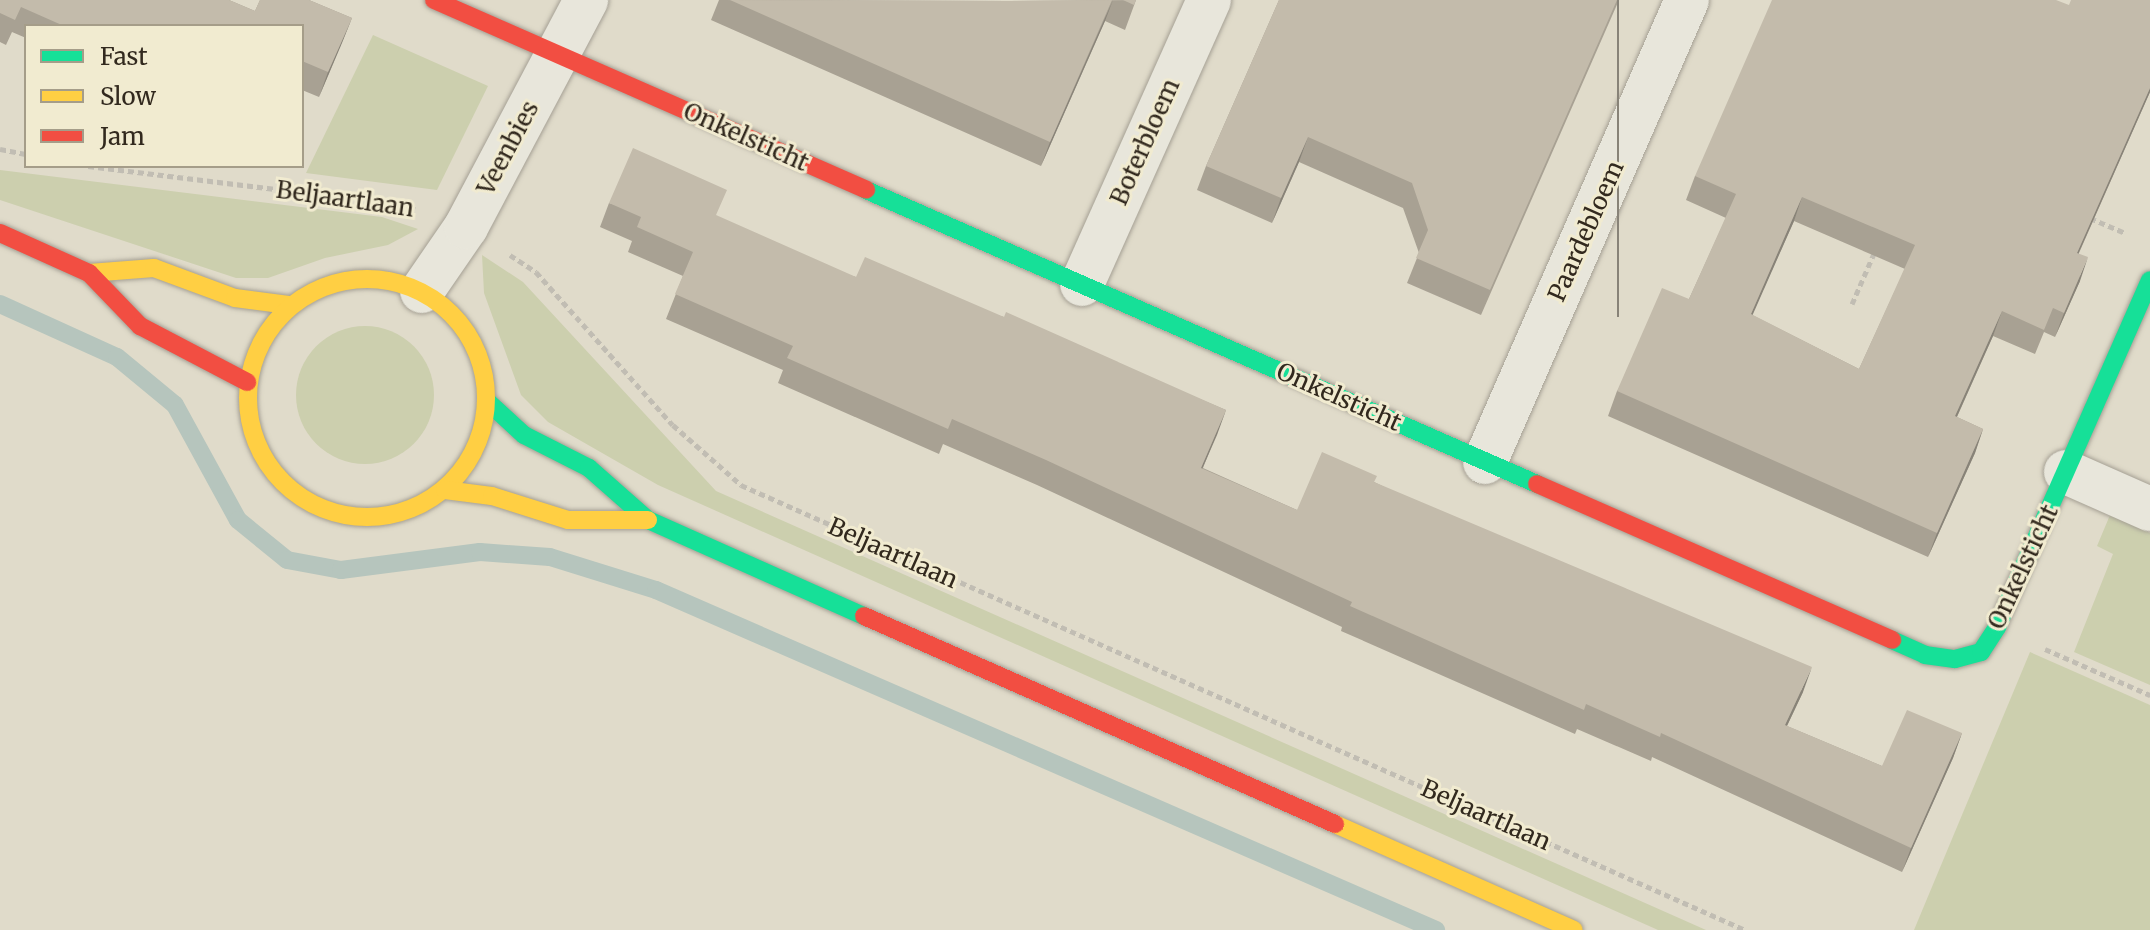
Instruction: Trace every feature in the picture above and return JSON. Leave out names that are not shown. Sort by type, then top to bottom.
[{"type":"street","name":"Onkelsticht","points":[[434,0],[1925,655],[1955,659],[1981,652],[1997,627],[2150,280]]},
{"type":"street","name":"Veenbies","points":[[422,291],[466,227],[586,0]]},
{"type":"street","name":"Boterbloem","points":[[1082,284],[1209,0]]},
{"type":"street","name":"Paardebloem","points":[[1485,462],[1687,0]]},
{"type":"street","points":[[0,233],[89,273],[140,326],[247,382]]},
{"type":"street","points":[[89,273],[154,268],[235,298],[289,305]]},
{"type":"street","points":[[377,278],[422,291],[470,336],[487,401],[480,440],[445,490],[393,516],[336,515],[285,487],[253,440],[247,382],[262,337],[289,305],[331,282],[377,278]]},
{"type":"street","points":[[487,401],[524,435],[589,468],[648,520],[1574,930]]},
{"type":"street","points":[[2066,472],[2150,509]]},
{"type":"street","points":[[445,490],[492,496],[568,520],[648,520]]},
{"type":"path","points":[[0,149],[24,154]]},
{"type":"path","name":"Beljaartlaan","points":[[105,168],[411,204],[466,227],[536,272],[673,425],[741,485],[1745,930]]},
{"type":"path","points":[[2079,213],[2136,238]]},
{"type":"path","points":[[1852,304],[1877,247]]},
{"type":"path","points":[[1997,627],[2150,695]]},
{"type":"green space","points":[[373,35],[488,86],[437,190],[306,173]]},
{"type":"green space","points":[[0,170],[382,217],[418,229],[388,245],[325,258],[268,278],[236,278],[0,200]]},
{"type":"green space","points":[[482,255],[523,282],[716,491],[1706,930],[1658,930],[658,485],[548,422],[521,395],[484,293]]},
{"type":"green space","points":[[365,326],[391,331],[414,346],[429,369],[434,395],[429,421],[414,444],[391,459],[365,464],[339,459],[316,444],[301,421],[296,395],[301,369],[316,346],[339,331]]},
{"type":"green space","points":[[2110,515],[2150,533],[2150,685],[2074,652],[2113,554],[2097,546]]},
{"type":"green space","points":[[2030,652],[2150,705],[2150,930],[1914,930]]},
{"type":"building","points":[[0,0],[229,0],[255,11],[260,0],[309,0],[352,18],[328,72],[304,62],[304,24],[59,24],[21,7],[15,20],[0,13]]},
{"type":"building","points":[[730,0],[1009,1],[1112,0],[1050,142]]},
{"type":"building","points":[[1279,0],[1617,0],[1490,290],[1416,258],[1428,230],[1412,183],[1308,137],[1281,198],[1206,166]]},
{"type":"building","points":[[1772,0],[2056,0],[2069,5],[2071,0],[2150,0],[2150,88],[2077,253],[2088,257],[2064,313],[2053,308],[2044,330],[2002,311],[1955,416],[1983,429],[1937,533],[1617,391],[1662,288],[1689,299],[1736,194],[1695,176]],"holes":[[[1802,197],[1915,245],[1859,369],[1751,314]]]},
{"type":"building","points":[[633,148],[727,190],[716,215],[856,277],[865,257],[1004,317],[1006,312],[1226,410],[1201,468],[1297,510],[1322,452],[1377,476],[1374,482],[1812,667],[1785,725],[1882,766],[1907,710],[1962,733],[1911,848],[1661,733],[1660,737],[1586,704],[1584,710],[1350,606],[1352,602],[952,419],[948,429],[787,358],[793,346],[675,294],[693,252],[637,227],[641,217],[609,203]]},
{"type":"waterway","points":[[0,304],[117,357],[175,405],[238,520],[287,560],[341,570],[480,552],[550,557],[656,590],[1436,930]]},
{"type":"traffic: fast","points":[[866,190],[1537,484]]},
{"type":"traffic: fast","points":[[1892,640],[1925,655],[1955,659],[1981,652],[1997,627],[2150,280]]},
{"type":"traffic: fast","points":[[487,401],[524,435],[589,468],[648,520],[864,616]]},
{"type":"traffic: slow","points":[[89,273],[154,268],[235,298],[289,305]]},
{"type":"traffic: slow","points":[[367,279],[390,281],[413,288],[451,314],[477,352],[484,375],[486,398],[484,421],[477,444],[451,482],[413,508],[390,515],[367,517],[344,515],[321,508],[283,482],[257,444],[250,421],[248,398],[250,375],[257,352],[283,314],[321,288],[344,281],[367,279]]},
{"type":"traffic: slow","points":[[445,490],[492,496],[568,520],[648,520]]},
{"type":"traffic: slow","points":[[1335,824],[1574,930]]},
{"type":"traffic: jam","points":[[434,0],[866,190]]},
{"type":"traffic: jam","points":[[0,233],[89,273],[140,326],[247,382]]},
{"type":"traffic: jam","points":[[1537,484],[1892,640]]},
{"type":"traffic: jam","points":[[864,616],[1335,824]]}]
